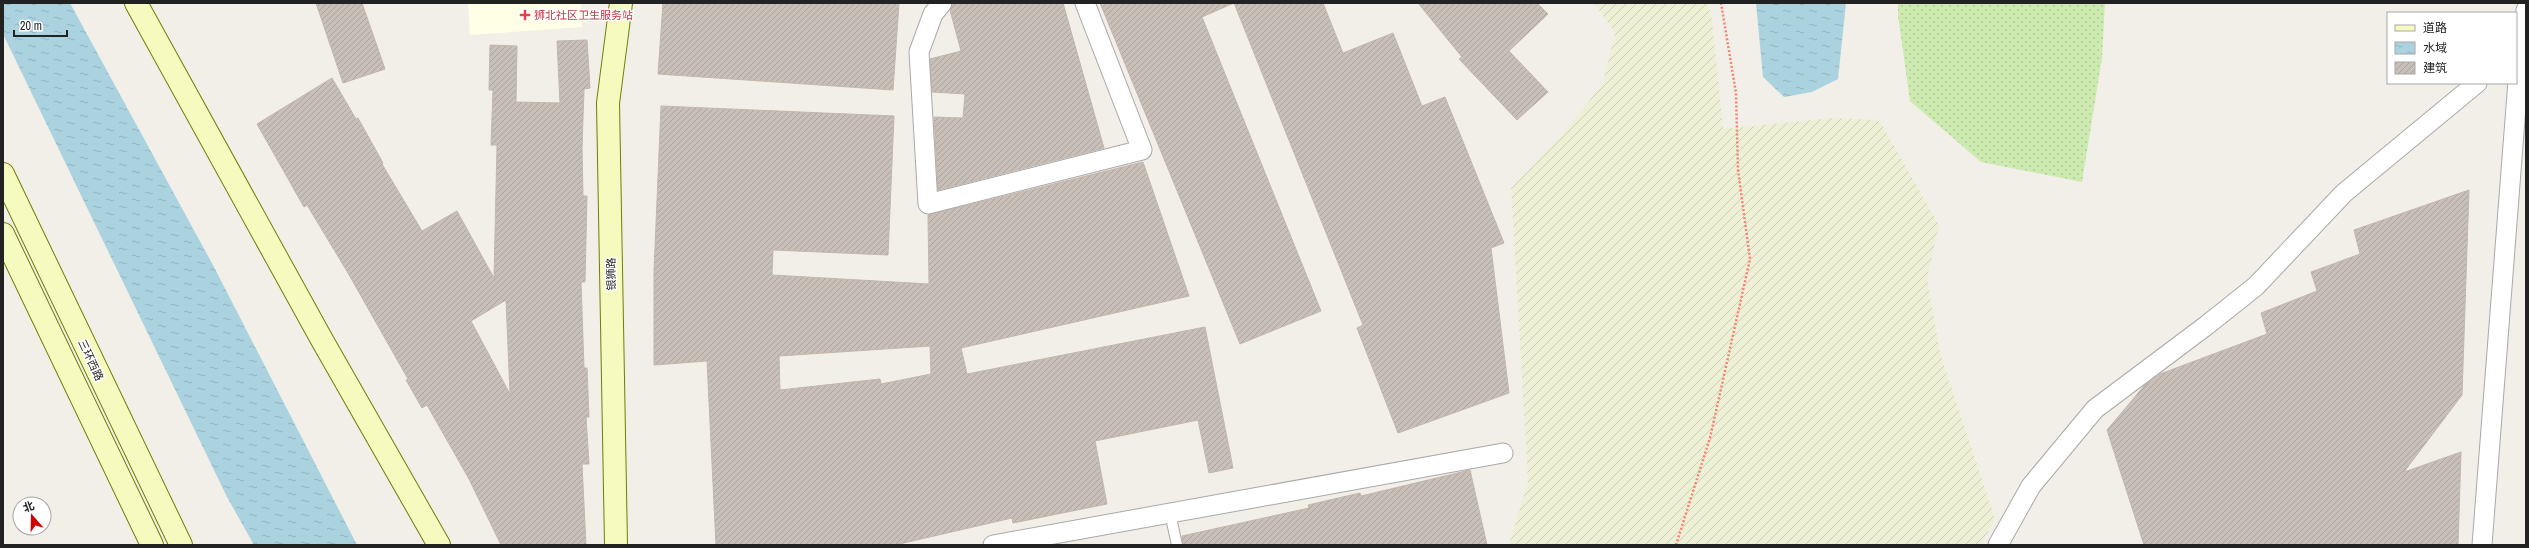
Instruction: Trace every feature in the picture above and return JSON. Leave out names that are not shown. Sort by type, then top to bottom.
[{"type":"main road","points":[[136,3],[322,340],[439,545]]},
{"type":"main road","name":"银狮路","points":[[616,545],[608,103],[621,3]]},
{"type":"main road","name":"三环西路","points":[[3,174],[160,506],[181,545]]},
{"type":"main road","points":[[3,234],[152,545]]},
{"type":"street","points":[[942,3],[933,14],[919,52],[928,204],[1142,150],[1085,3]]},
{"type":"street","points":[[2482,545],[2521,46],[2526,10]]},
{"type":"street","points":[[1998,545],[2031,486],[2095,409],[2207,325],[2256,286],[2344,193],[2476,84]]},
{"type":"street","points":[[993,545],[1503,453]]},
{"type":"lane","points":[[1170,513],[1177,545]]},
{"type":"path","points":[[1676,545],[1710,438],[1750,259],[1738,170],[1736,93],[1721,3]]},
{"type":"shaded area","name":"狮北社区卫生服务站","points":[[468,3],[581,3],[582,27],[470,35]]},
{"type":"shaded area","points":[[1594,3],[1708,3],[1712,21],[1723,129],[1832,118],[1879,120],[1939,225],[1927,278],[1940,353],[1995,519],[1981,545],[1509,545],[1528,482],[1511,188],[1564,133],[1603,83],[1615,33]]},
{"type":"green space","points":[[1898,3],[2105,3],[2102,58],[2082,182],[1981,162],[1910,101],[1898,16]]},
{"type":"water","points":[[3,3],[70,3],[214,267],[357,545],[254,545],[227,497],[3,34]]},
{"type":"water","points":[[1756,3],[1846,3],[1838,79],[1812,92],[1784,97],[1763,77]]},
{"type":"building","points":[[316,3],[362,3],[385,69],[343,83]]},
{"type":"building","points":[[663,3],[899,3],[893,90],[658,74]]},
{"type":"building","points":[[953,3],[1063,3],[1104,148],[938,190],[934,117],[963,118],[965,94],[932,92],[930,59],[961,51],[950,10]]},
{"type":"building","points":[[1100,3],[1234,3],[1202,17],[1321,311],[1240,344]]},
{"type":"building","points":[[1234,3],[1323,3],[1343,53],[1393,33],[1422,106],[1445,97],[1504,243],[1491,248],[1509,393],[1398,433],[1357,328],[1363,325]]},
{"type":"building","points":[[1418,3],[1537,3],[1548,14],[1509,51],[1548,92],[1517,120],[1459,59],[1462,57]]},
{"type":"building","points":[[587,40],[590,88],[584,89],[582,148],[583,196],[587,196],[585,282],[581,282],[584,368],[587,368],[589,417],[586,417],[589,464],[582,464],[586,545],[501,545],[469,479],[427,405],[422,408],[406,380],[408,379],[348,273],[307,205],[304,207],[257,124],[332,78],[356,119],[358,118],[383,163],[382,164],[422,231],[457,211],[494,278],[497,145],[491,145],[493,90],[489,90],[490,45],[517,46],[516,102],[560,103],[557,41]],"holes":[[[506,300],[510,394],[471,321]]]},
{"type":"building","points":[[661,106],[894,116],[888,255],[773,250],[772,275],[929,284],[928,215],[1143,162],[1189,296],[961,348],[967,374],[1205,327],[1233,468],[1209,473],[1198,420],[1095,441],[1107,504],[1013,523],[1012,518],[895,545],[716,545],[707,361],[654,365],[654,271]],"holes":[[[930,346],[931,374],[881,384],[880,379],[780,390],[779,356]]]},
{"type":"building","points":[[2469,190],[2462,395],[2404,472],[2461,452],[2458,545],[2144,545],[2107,430],[2144,386],[2160,374],[2267,334],[2261,313],[2317,291],[2311,272],[2360,254],[2354,230]]},
{"type":"building","points":[[1470,470],[1487,545],[1183,545],[1182,536],[1309,508],[1308,505],[1360,493],[1361,496]]},
{"type":"place","name":"狮北社区卫生服务站","points":[[525,15]]}]
